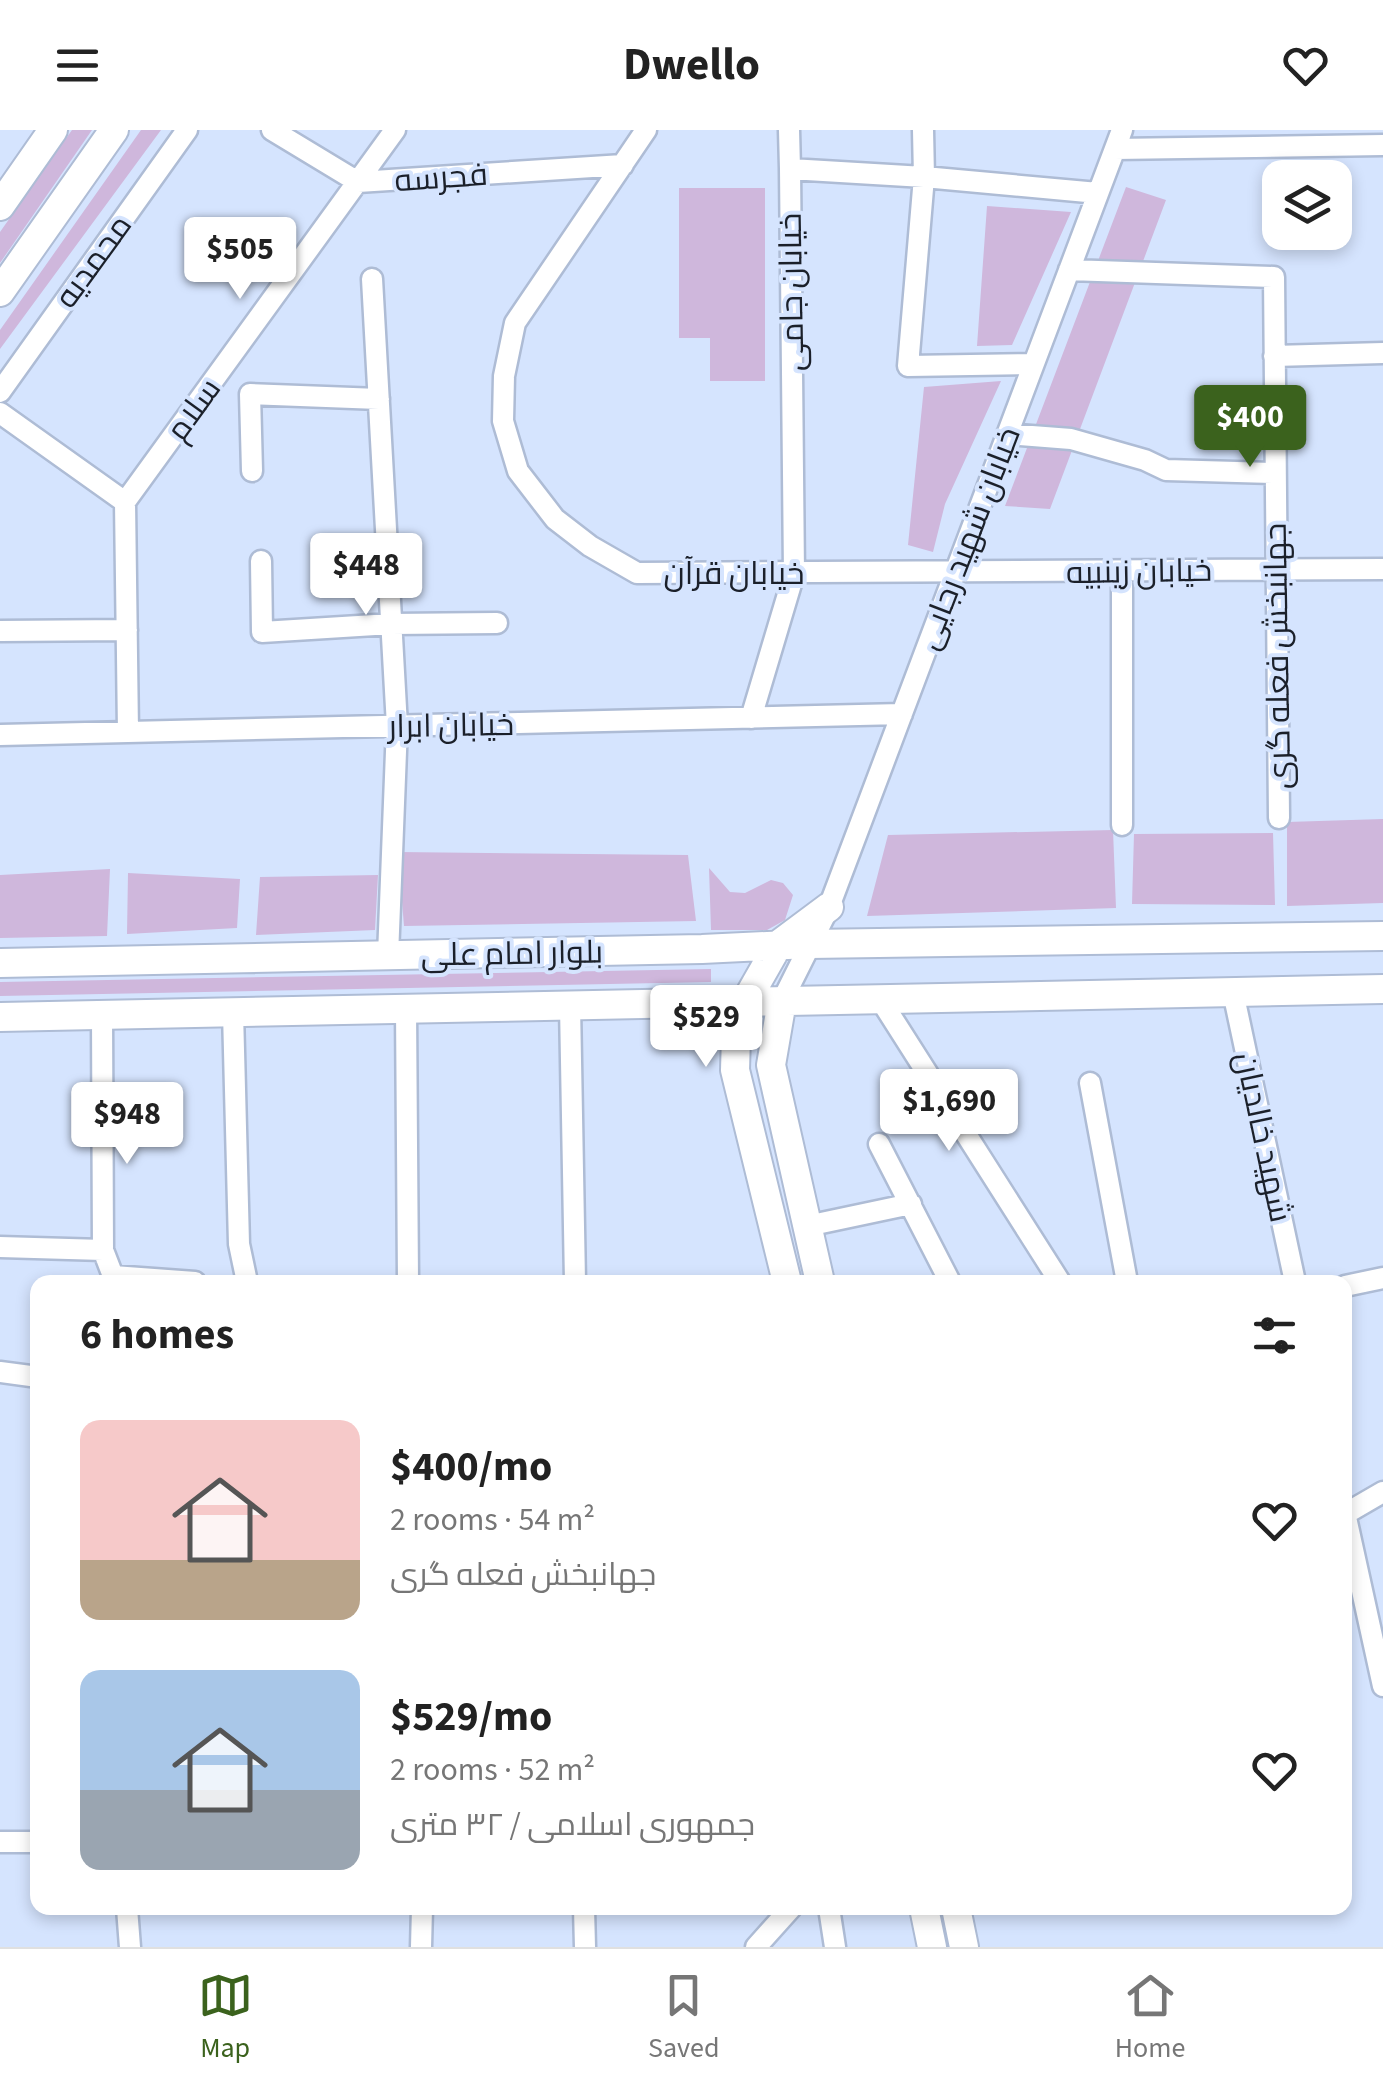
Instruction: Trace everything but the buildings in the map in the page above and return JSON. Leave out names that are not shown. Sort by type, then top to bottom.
[{"type":"main road","points":[[0,206],[53,130]]},
{"type":"main road","points":[[0,292],[114,130]]},
{"type":"main road","points":[[785,1275],[735,1070],[736,1036],[745,1003],[778,945],[829,907]]},
{"type":"main road","name":"بلوار امام علی","points":[[0,963],[809,944],[1383,936]]},
{"type":"main road","name":"بلوار امام علی","points":[[0,1017],[1383,989]]},
{"type":"main road","points":[[782,1001],[771,1065],[818,1275]]},
{"type":"main road","points":[[925,1915],[932,1947]]},
{"type":"main road","points":[[957,1915],[964,1947]]},
{"type":"street","name":"محمدیه","points":[[0,392],[187,130]]},
{"type":"street","name":"فجرسه","points":[[272,130],[358,182],[624,165]]},
{"type":"street","name":"سلام","points":[[125,502],[396,130]]},
{"type":"street","name":"خیابان قرآن","points":[[646,130],[516,323],[504,376],[503,421],[518,471],[556,519],[590,546],[637,573],[955,574]]},
{"type":"street","points":[[788,130],[790,169]]},
{"type":"street","points":[[923,130],[924,177],[908,366],[1034,364]]},
{"type":"street","points":[[1118,139],[1383,145]]},
{"type":"street","name":"خیابان شهید رجایی","points":[[782,1001],[829,907],[1118,139]]},
{"type":"street","name":"خیابان جامی","points":[[751,718],[794,574],[790,169],[1098,194]]},
{"type":"street","name":"جهانبخش فعله گری","points":[[1069,270],[1274,278],[1279,818]]},
{"type":"street","points":[[372,279],[397,726],[388,956]]},
{"type":"street","points":[[1274,356],[1383,352]]},
{"type":"street","points":[[252,471],[250,394],[379,399]]},
{"type":"street","points":[[0,413],[125,502],[128,732]]},
{"type":"street","points":[[1007,434],[1072,439],[1166,470],[1275,472]]},
{"type":"street","points":[[261,560],[262,632],[391,624],[497,623]]},
{"type":"street","name":"خیابان زینبیه","points":[[955,574],[1383,568]]},
{"type":"street","points":[[1122,572],[1122,825]]},
{"type":"street","points":[[0,632],[126,630]]},
{"type":"street","name":"خیابان ابرار","points":[[0,735],[902,714]]},
{"type":"street","name":"شهید خالدیان","points":[[1233,992],[1294,1275]]},
{"type":"street","points":[[880,1000],[1056,1275]]},
{"type":"street","points":[[570,1006],[575,1275]]},
{"type":"street","points":[[406,1009],[408,1275]]},
{"type":"street","points":[[234,1012],[240,1244],[246,1275]]},
{"type":"street","points":[[102,1015],[102,1250],[113,1275]]},
{"type":"street","points":[[1090,1082],[1126,1275]]},
{"type":"street","points":[[879,1144],[946,1275]]},
{"type":"street","points":[[807,1226],[911,1204]]},
{"type":"street","points":[[0,1247],[102,1250]]},
{"type":"street","points":[[1352,1285],[1383,1278]]},
{"type":"street","points":[[0,1372],[30,1377]]},
{"type":"street","points":[[1352,1509],[1383,1492]]},
{"type":"street","points":[[1352,1545],[1383,1686]]},
{"type":"street","points":[[0,1842],[30,1842]]},
{"type":"street","points":[[127,1915],[130,1947]]},
{"type":"street","points":[[421,1947],[422,1915]]},
{"type":"street","points":[[584,1915],[585,1947]]},
{"type":"street","points":[[756,1947],[785,1915]]},
{"type":"street","points":[[830,1915],[835,1947]]},
{"type":"shaded area","points":[[72,130],[92,130],[0,263],[0,232]]},
{"type":"shaded area","points":[[141,130],[161,130],[0,349],[0,330]]},
{"type":"shaded area","points":[[1126,187],[1166,200],[1050,509],[1005,506]]},
{"type":"shaded area","points":[[679,188],[765,188],[765,381],[710,381],[710,338],[679,338]]},
{"type":"shaded area","points":[[987,206],[1071,212],[1012,345],[977,346]]},
{"type":"shaded area","points":[[1001,381],[945,504],[933,552],[908,545],[924,387]]},
{"type":"shaded area","points":[[1383,819],[1383,903],[1287,906],[1287,822]]},
{"type":"shaded area","points":[[1113,830],[1116,908],[867,916],[888,835]]},
{"type":"shaded area","points":[[1273,833],[1275,905],[1132,904],[1134,834]]},
{"type":"shaded area","points":[[398,852],[688,855],[696,921],[404,926]]},
{"type":"shaded area","points":[[709,868],[730,892],[745,893],[771,880],[783,883],[793,895],[785,920],[767,930],[711,930]]},
{"type":"shaded area","points":[[110,869],[107,936],[0,938],[0,875]]},
{"type":"shaded area","points":[[128,873],[240,879],[237,928],[127,934]]},
{"type":"shaded area","points":[[378,875],[375,930],[256,935],[260,877]]},
{"type":"shaded area","points":[[711,969],[711,982],[0,996],[0,982]]}]
